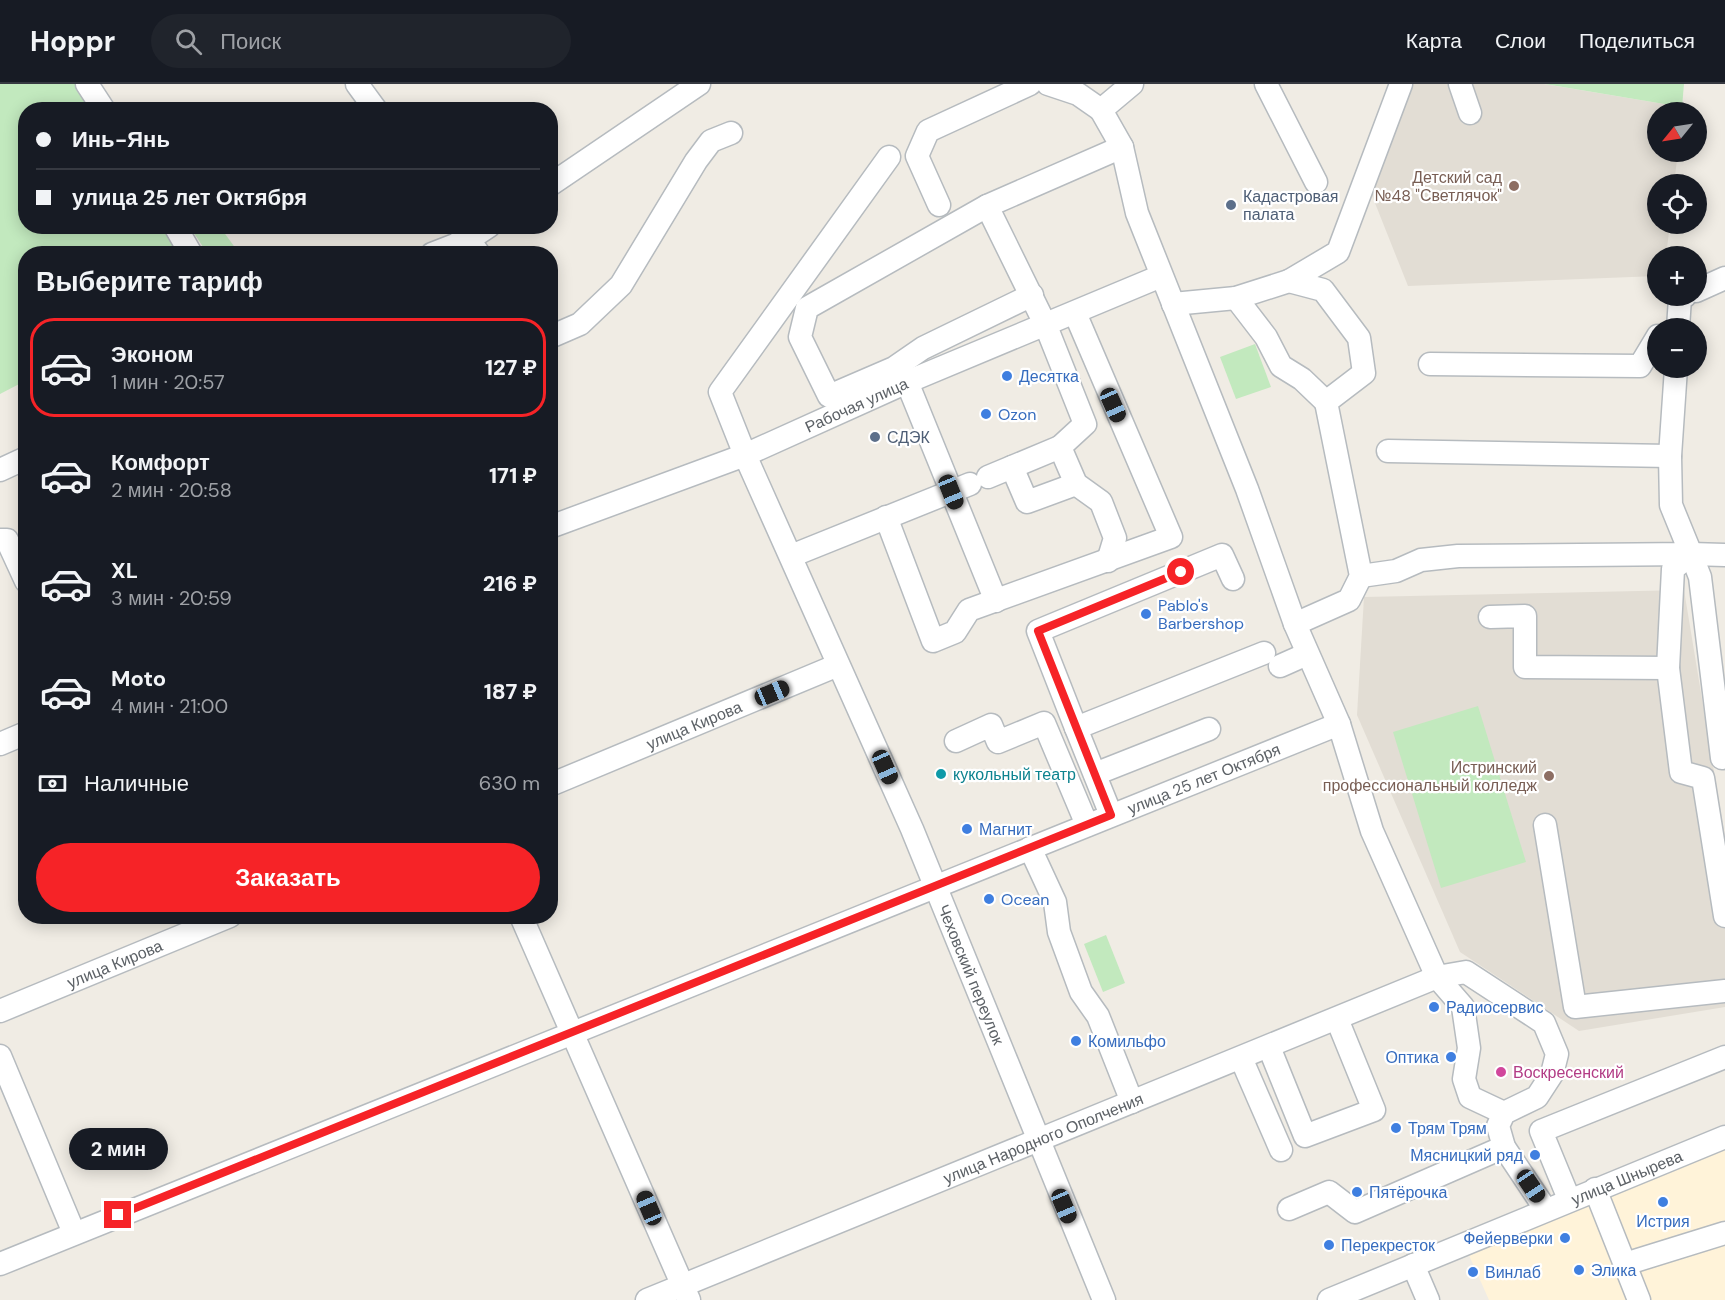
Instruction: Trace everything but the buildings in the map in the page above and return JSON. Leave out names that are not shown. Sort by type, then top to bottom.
[{"type":"street","points":[[87,84],[99,102]]},
{"type":"street","points":[[357,84],[370,102]]},
{"type":"street","points":[[558,180],[699,84]]},
{"type":"street","points":[[939,205],[917,156],[928,131],[1030,84]]},
{"type":"street","points":[[1048,84],[1078,94],[1101,110],[1122,147],[1137,213],[1247,489],[1294,624],[1339,724],[1372,831],[1437,977],[1463,1007],[1469,1048],[1464,1079],[1470,1097],[1504,1113],[1498,1126],[1504,1147],[1546,1210]]},
{"type":"street","points":[[1101,110],[1132,84]]},
{"type":"street","points":[[1266,84],[1316,182]]},
{"type":"street","points":[[1173,304],[1236,298],[1289,281],[1338,252],[1401,84]]},
{"type":"street","points":[[1460,84],[1470,113]]},
{"type":"street","points":[[558,334],[580,324],[621,285],[696,161],[711,141],[731,134]]},
{"type":"street","points":[[1032,295],[923,348],[894,368],[829,396],[800,337],[807,308],[987,206],[1122,147]]},
{"type":"street","name":"Чеховский переулок","points":[[889,157],[720,392],[838,666],[912,829],[1104,1300]]},
{"type":"street","points":[[791,556],[1060,447],[1085,424],[1046,326],[987,206]]},
{"type":"street","points":[[453,246],[469,240]]},
{"type":"street","name":"Рабочая улица","points":[[558,524],[746,455],[907,382],[1046,326],[1161,276]]},
{"type":"street","points":[[1707,286],[1725,278]]},
{"type":"street","points":[[1289,281],[1323,290],[1359,338],[1364,374],[1326,402]]},
{"type":"street","points":[[1236,298],[1266,337],[1281,366],[1302,379],[1326,402],[1361,576],[1349,600],[1294,624]]},
{"type":"street","points":[[1670,318],[1679,306]]},
{"type":"street","points":[[886,517],[933,641],[955,632],[969,610],[1171,537],[1075,313]]},
{"type":"street","points":[[1430,364],[1640,366],[1647,354]]},
{"type":"street","points":[[1675,378],[1670,456],[1671,505],[1700,577],[1722,758]]},
{"type":"street","points":[[907,382],[970,484],[996,601]]},
{"type":"street","points":[[1075,397],[1104,383]]},
{"type":"street","points":[[1060,447],[1076,484],[1101,502],[1115,538],[1108,561]]},
{"type":"street","points":[[1388,451],[1670,456]]},
{"type":"street","points":[[0,470],[18,462]]},
{"type":"street","points":[[1012,467],[1027,502],[1076,484]]},
{"type":"street","points":[[0,540],[7,540],[18,564]]},
{"type":"street","points":[[1691,554],[1673,569],[1668,668],[1681,772],[1703,778],[1725,916]]},
{"type":"street","points":[[1111,815],[1038,631],[1222,555],[1233,579]]},
{"type":"street","points":[[1361,576],[1396,571],[1421,560],[1458,556],[1725,555]]},
{"type":"street","points":[[1490,617],[1525,616],[1525,667],[1668,668]]},
{"type":"street","points":[[1076,728],[1272,659],[1307,654]]},
{"type":"street","name":"улица Кирова","points":[[558,782],[838,666]]},
{"type":"street","points":[[956,741],[991,725],[998,742],[1044,723],[1087,825]]},
{"type":"street","name":"улица 25 лет Октября","points":[[0,1264],[1339,724]]},
{"type":"street","points":[[1095,774],[1209,729]]},
{"type":"street","points":[[0,744],[18,736]]},
{"type":"street","points":[[1545,825],[1575,1007],[1725,991]]},
{"type":"street","points":[[1030,848],[1055,902],[1059,932],[1081,992],[1098,1016],[1132,1102]]},
{"type":"street","name":"улица Кирова","points":[[0,1011],[211,924]]},
{"type":"street","points":[[524,924],[686,1293]]},
{"type":"street","name":"улица Народного Ополчения","points":[[647,1300],[686,1293],[1132,1102],[1437,977],[1466,972],[1545,1023],[1552,1074],[1537,1096],[1504,1113]]},
{"type":"street","points":[[1269,1047],[1305,1136],[1374,1110],[1337,1019]]},
{"type":"street","points":[[0,1056],[74,1233]]},
{"type":"street","points":[[1241,1058],[1281,1150]]},
{"type":"street","points":[[1569,1199],[1541,1131],[1725,1058]]},
{"type":"street","name":"улица Шнырева","points":[[1329,1300],[1569,1199],[1725,1137]]},
{"type":"street","points":[[1289,1209],[1329,1192],[1355,1212],[1504,1147]]},
{"type":"street","points":[[1595,1189],[1640,1300]]},
{"type":"street","points":[[1625,1264],[1725,1233]]},
{"type":"street","points":[[1413,1265],[1428,1300]]},
{"type":"shaded area","name":"Детский сад №48 \"Светлячок\"","points":[[1411,84],[1544,84],[1652,102],[1647,102],[1647,162],[1677,162],[1675,174],[1647,174],[1647,234],[1669,234],[1667,246],[1647,246],[1647,276],[1408,286],[1369,188]]},
{"type":"shaded area","name":"Истринский профессиональный колледж","points":[[1684,590],[1725,838],[1725,1007],[1579,1031],[1460,952],[1357,715],[1364,597]]},
{"type":"shaded area","points":[[1725,1137],[1725,1300],[1489,1300],[1464,1244]]},
{"type":"green space","points":[[0,84],[87,84],[99,102],[18,102],[18,234],[179,234],[187,246],[18,246],[18,385],[0,394]]},
{"type":"green space","points":[[1545,84],[1684,84],[1682,102],[1652,102]]},
{"type":"green space","points":[[195,234],[225,234],[234,246],[202,246]]},
{"type":"green space","points":[[1255,344],[1271,387],[1236,399],[1220,357]]},
{"type":"green space","points":[[1478,706],[1526,862],[1441,888],[1393,732]]},
{"type":"green space","points":[[1106,935],[1125,983],[1103,992],[1084,944]]},
{"type":"place","name":"Детский сад №48 \"Светлячок\"","points":[[1514,186]]},
{"type":"place","name":"Кадастровая палата","points":[[1231,205]]},
{"type":"place","name":"Десятка","points":[[1007,376]]},
{"type":"place","name":"Ozon","points":[[986,414]]},
{"type":"place","name":"СДЭК","points":[[875,437]]},
{"type":"place","name":"Pablo's Barbershop","points":[[1146,614]]},
{"type":"place","name":"кукольный театр","points":[[941,774]]},
{"type":"place","name":"Истринский профессиональный колледж","points":[[1549,776]]},
{"type":"place","name":"Магнит","points":[[967,829]]},
{"type":"place","name":"Ocean","points":[[989,899]]},
{"type":"place","name":"Радиосервис","points":[[1434,1007]]},
{"type":"place","name":"Комильфо","points":[[1076,1041]]},
{"type":"place","name":"Оптика","points":[[1451,1057]]},
{"type":"place","name":"Воскресенский","points":[[1501,1072]]},
{"type":"place","name":"Трям Трям","points":[[1396,1128]]},
{"type":"place","name":"Мясницкий ряд","points":[[1535,1155]]},
{"type":"place","name":"Пятёрочка","points":[[1357,1192]]},
{"type":"place","name":"Истрия","points":[[1663,1202]]},
{"type":"place","name":"Фейерверки","points":[[1565,1238]]},
{"type":"place","name":"Перекресток","points":[[1329,1245]]},
{"type":"place","name":"Элика","points":[[1579,1270]]},
{"type":"place","name":"Винлаб","points":[[1473,1272]]},
{"type":"route","points":[[118,1215],[1111,815],[1038,631],[1181,572]]}]
